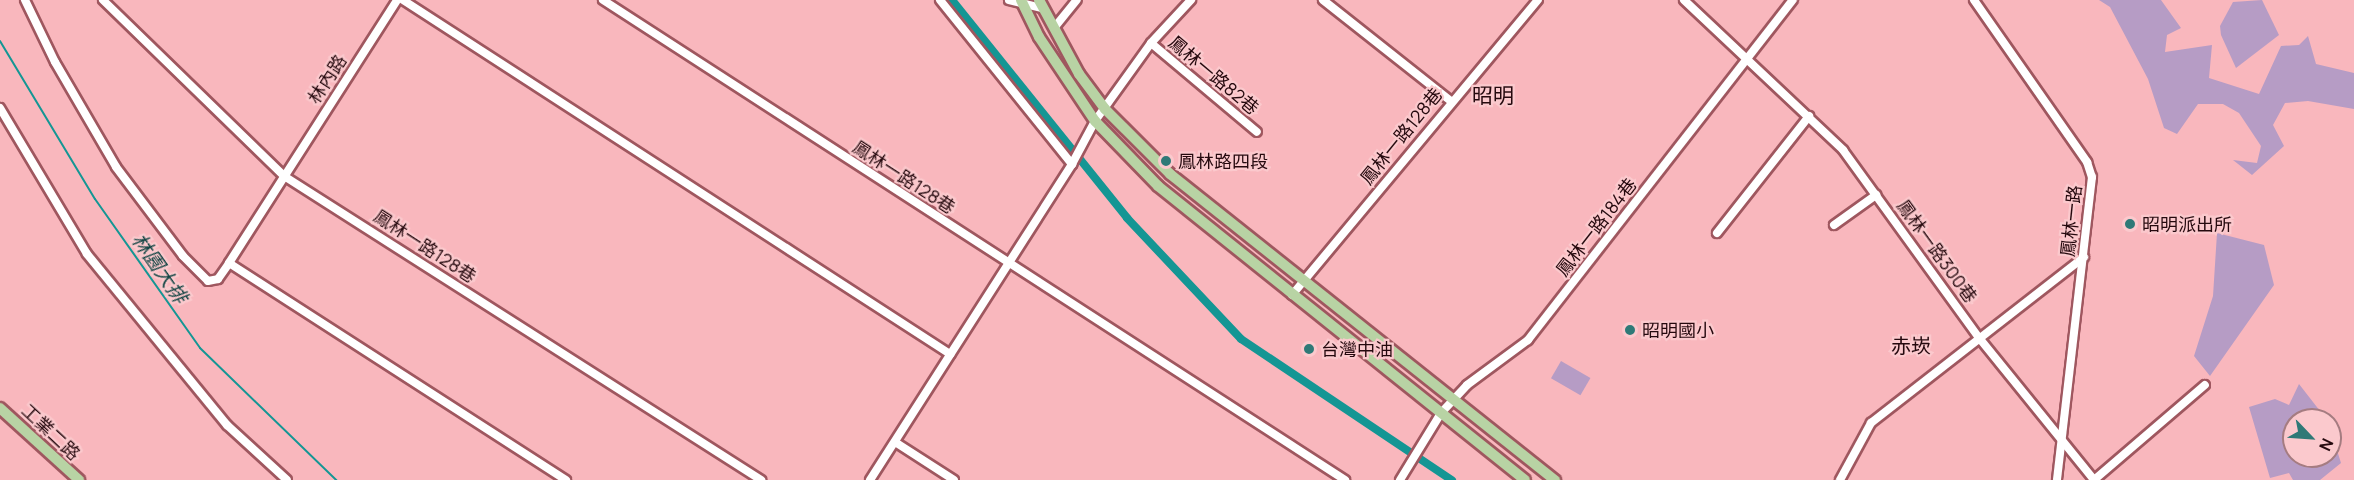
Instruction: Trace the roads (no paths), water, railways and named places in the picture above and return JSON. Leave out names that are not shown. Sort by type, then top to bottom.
[{"type":"main road","points":[[1022,3],[1067,82],[1095,121],[1158,186],[1525,480]]},
{"type":"main road","points":[[1041,4],[1079,74],[1105,109],[1170,174],[1303,283],[1555,480]]},
{"type":"main road","name":"工業二路","points":[[0,408],[79,480]]},
{"type":"street","name":"林內路","points":[[25,0],[55,62],[116,167],[198,274],[208,281],[218,279],[229,263],[397,0]]},
{"type":"street","name":"鳳林一路128巷","points":[[103,0],[284,176],[761,480]]},
{"type":"street","points":[[403,0],[950,354]]},
{"type":"street","name":"鳳林一路128巷","points":[[603,0],[1005,263],[1345,480]]},
{"type":"street","points":[[870,480],[1005,263],[1073,161],[940,0]]},
{"type":"street","points":[[1010,0],[1041,4]]},
{"type":"street","points":[[1054,28],[1077,0]]},
{"type":"street","name":"鳳林一路82巷","points":[[1073,161],[1095,121],[1151,43],[1191,0]]},
{"type":"street","points":[[1323,0],[1451,101]]},
{"type":"street","name":"鳳林一路128巷","points":[[1292,295],[1451,101],[1538,0]]},
{"type":"street","points":[[1684,0],[1750,60],[1786,99],[1809,116],[1843,150],[1876,195]]},
{"type":"street","name":"鳳林一路184巷","points":[[1452,400],[1528,340],[1750,60],[1793,0]]},
{"type":"street","name":"鳳林一路","points":[[1974,0],[2087,162],[2093,192],[2059,437],[2057,480]]},
{"type":"street","name":"鳳林一路82巷","points":[[1151,43],[1257,132]]},
{"type":"street","points":[[0,108],[87,254],[227,424],[287,480]]},
{"type":"street","points":[[1717,233],[1809,116]]},
{"type":"street","name":"鳳林一路300巷","points":[[1834,225],[1876,195],[1980,339],[2094,480]]},
{"type":"street","points":[[1840,480],[1871,423],[2084,257]]},
{"type":"street","points":[[229,263],[566,480]]},
{"type":"street","points":[[2094,480],[2205,384]]},
{"type":"street","points":[[1400,480],[1441,413],[1452,400]]},
{"type":"street","points":[[894,442],[954,480]]},
{"type":"waterway","points":[[952,0],[1127,218],[1241,339],[1452,480]]},
{"type":"waterway","name":"林園大排","points":[[0,41],[95,199],[200,348],[336,480]]},
{"type":"place","name":"鳳林路四段","points":[[1166,161]]},
{"type":"place","name":"昭明派出所","points":[[2130,224]]},
{"type":"place","name":"昭明國小","points":[[1630,330]]},
{"type":"place","name":"台灣中油","points":[[1309,349]]},
{"type":"district","name":"昭明","points":[[1493,95]]},
{"type":"district","name":"赤崁","points":[[1911,345]]}]
